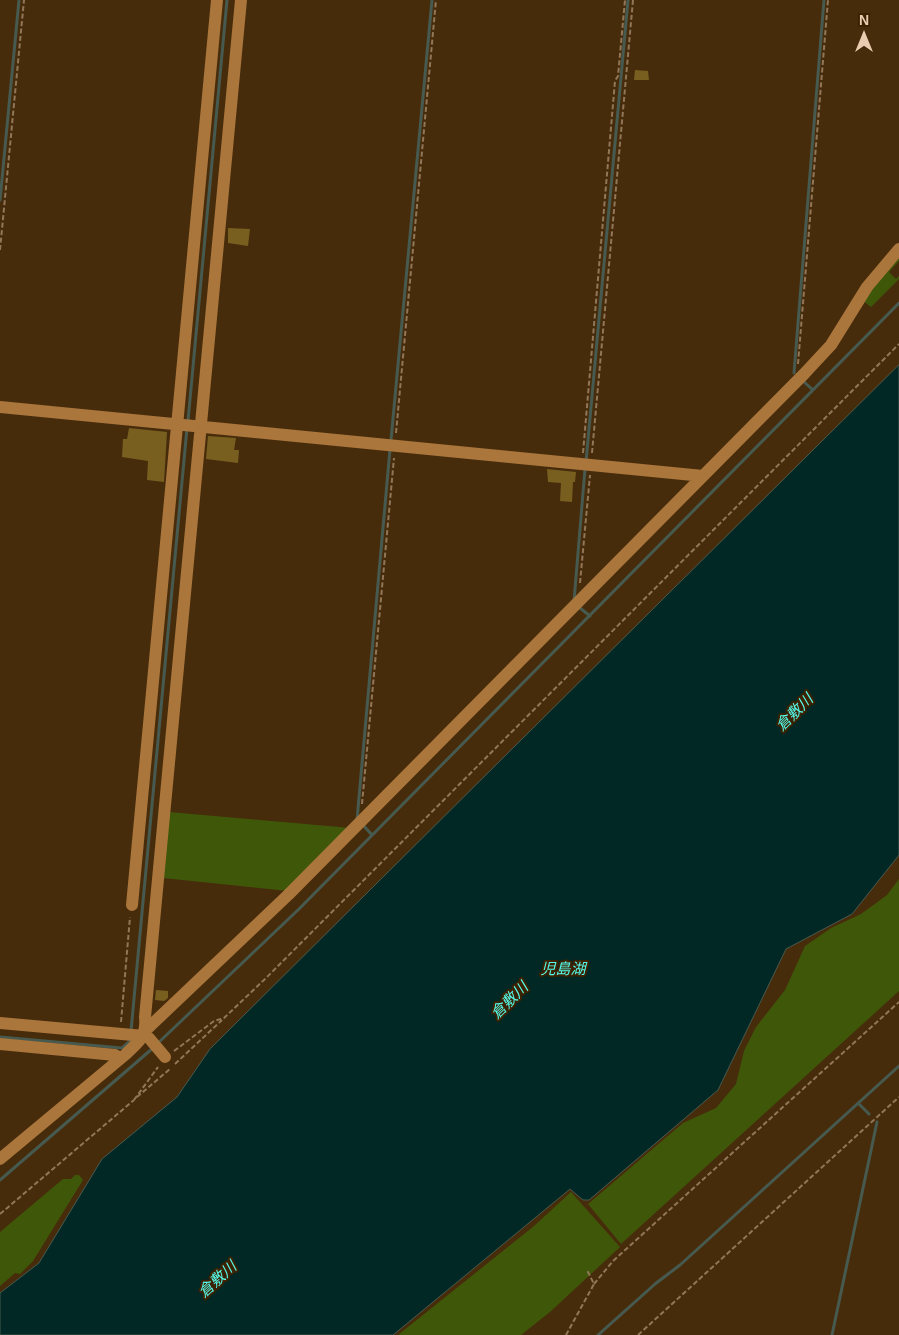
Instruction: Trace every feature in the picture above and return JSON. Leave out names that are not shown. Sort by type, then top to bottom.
[{"type":"street","points":[[0,1044],[115,1055],[133,1041],[145,1017],[218,0]]},
{"type":"street","points":[[132,905],[188,425],[241,0]]},
{"type":"street","points":[[0,1159],[133,1041],[288,895],[580,601],[831,345],[867,287],[899,249]]},
{"type":"street","points":[[0,407],[703,476]]},
{"type":"street","points":[[0,1023],[133,1041],[163,1055]]},
{"type":"path","points":[[0,250],[24,0]]},
{"type":"path","points":[[365,818],[362,802],[436,0]]},
{"type":"path","points":[[580,601],[578,598],[586,465],[616,81],[625,0]]},
{"type":"path","points":[[586,465],[632,0]]},
{"type":"path","points":[[804,374],[798,365],[798,359],[828,0]]},
{"type":"path","points":[[0,1214],[134,1100],[224,1018],[899,344]]},
{"type":"path","points":[[132,905],[133,1041]]},
{"type":"path","points":[[566,1335],[594,1284],[613,1261],[899,1002]]},
{"type":"path","points":[[134,1100],[163,1055],[214,1021],[224,1018]]},
{"type":"path","points":[[638,1335],[899,1097]]},
{"type":"path","points":[[587,1270],[594,1284]]},
{"type":"green space","points":[[899,254],[899,261],[889,272],[896,279],[899,276],[899,279],[871,307],[862,300]]},
{"type":"green space","points":[[169,812],[351,828],[288,891],[163,878]]},
{"type":"green space","points":[[899,879],[899,991],[621,1244],[588,1204],[683,1123],[716,1108],[736,1084],[744,1051],[756,1027],[785,990],[805,946],[831,928],[861,914],[887,895]]},
{"type":"green space","points":[[75,1175],[79,1175],[83,1180],[33,1261],[20,1274],[15,1273],[0,1286],[0,1232],[63,1179],[71,1179]]},
{"type":"green space","points":[[571,1192],[620,1247],[550,1312],[521,1335],[398,1335],[534,1226]]},
{"type":"water","name":"児島湖","points":[[899,365],[899,855],[852,914],[786,949],[718,1090],[589,1200],[583,1200],[570,1189],[393,1335],[0,1335],[0,1293],[39,1263],[102,1159],[177,1097],[210,1049]]},
{"type":"building","points":[[635,70],[648,71],[649,80],[634,80]]},
{"type":"building","points":[[228,228],[250,229],[248,246],[228,243]]},
{"type":"building","points":[[129,428],[167,432],[164,482],[147,480],[148,461],[122,457],[123,439],[127,439]]},
{"type":"building","points":[[208,436],[236,438],[234,450],[239,450],[238,463],[206,459]]},
{"type":"building","points":[[547,469],[576,472],[575,482],[573,482],[572,502],[560,501],[561,483],[548,482]]},
{"type":"building","points":[[156,990],[168,991],[168,998],[164,1001],[155,1000]]},
{"type":"waterway","points":[[0,200],[19,0]]},
{"type":"waterway","points":[[188,421],[227,0]]},
{"type":"waterway","points":[[391,440],[432,0]]},
{"type":"waterway","points":[[586,462],[628,0]]},
{"type":"waterway","points":[[794,373],[824,0]]},
{"type":"waterway","points":[[157,1044],[299,909],[899,303]]},
{"type":"waterway","points":[[803,381],[813,390]]},
{"type":"waterway","points":[[131,1031],[187,428]]},
{"type":"waterway","points":[[357,820],[390,449]]},
{"type":"waterway","points":[[574,601],[585,469]]},
{"type":"waterway","points":[[580,608],[590,616]]},
{"type":"waterway","points":[[363,825],[372,835]]},
{"type":"waterway","points":[[0,1037],[122,1048],[130,1041],[131,1037]]},
{"type":"waterway","points":[[0,1180],[153,1048]]},
{"type":"waterway","points":[[598,1335],[655,1284],[680,1265],[899,1066]]},
{"type":"waterway","points":[[858,1103],[869,1114]]},
{"type":"waterway","points":[[832,1335],[877,1122]]},
{"type":"water label","name":"倉敷川","points":[[795,713]]},
{"type":"water label","name":"倉敷川","points":[[510,1001]]},
{"type":"water label","name":"倉敷川","points":[[218,1280]]}]
